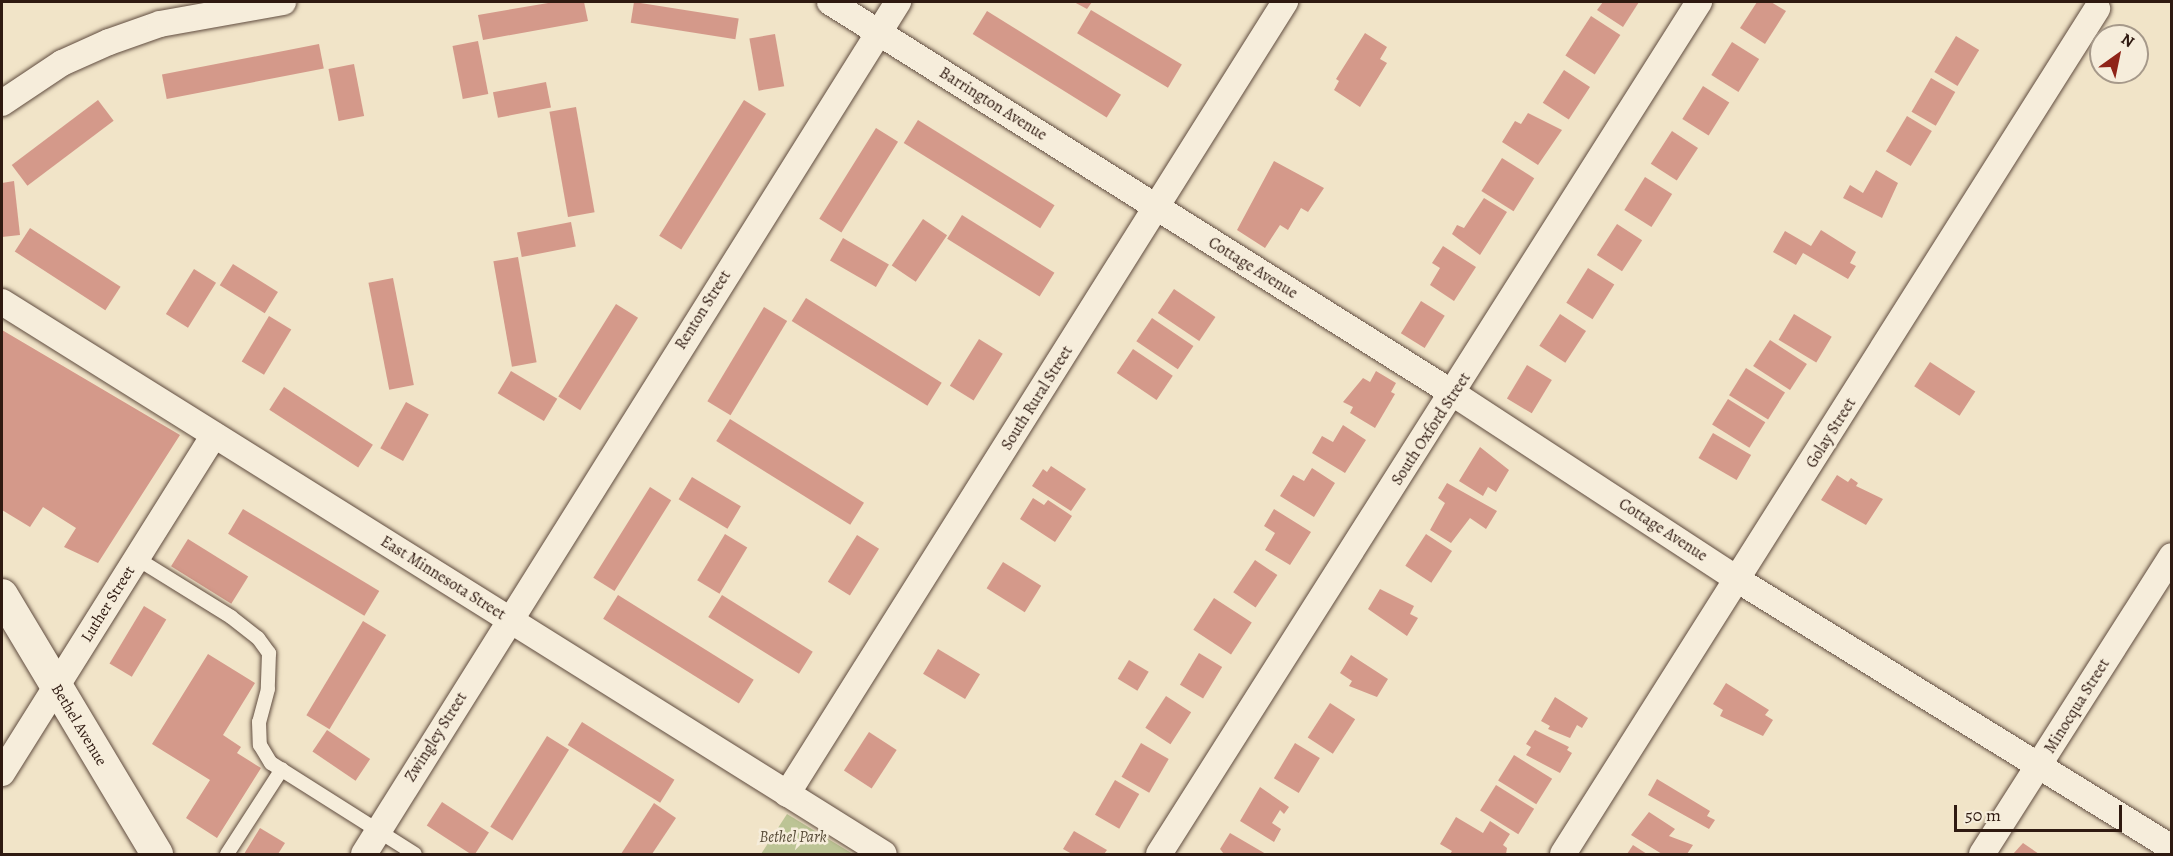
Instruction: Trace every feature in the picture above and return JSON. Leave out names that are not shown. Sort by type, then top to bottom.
[{"type":"street","points":[[2,103],[62,63],[119,38],[160,24],[283,2]]},
{"type":"street","name":"Barrington Avenue","points":[[830,2],[1157,208]]},
{"type":"street","name":"Renton Street","points":[[508,619],[898,2]]},
{"type":"street","name":"South Rural Street","points":[[787,794],[1286,2]]},
{"type":"street","name":"South Oxford Street","points":[[1159,855],[1454,394],[1699,2]]},
{"type":"street","name":"Golay Street","points":[[1563,855],[2097,9]]},
{"type":"street","name":"Cottage Avenue","points":[[1157,208],[1454,394],[1738,580],[2172,848]]},
{"type":"street","name":"East Minnesota Street","points":[[2,303],[884,855]]},
{"type":"street","name":"Luther Street","points":[[2,773],[214,435]]},
{"type":"street","name":"Minocqua Street","points":[[1982,855],[2172,556]]},
{"type":"street","name":"Bethel Avenue","points":[[2,595],[157,855]]},
{"type":"street","name":"Zwingley Street","points":[[364,855],[508,619]]},
{"type":"lane","points":[[136,558],[231,617],[258,638],[269,653],[268,689],[259,722],[260,746],[271,763],[415,855]]},
{"type":"lane","points":[[227,855],[282,769]]},
{"type":"green space","name":"Bethel Park","points":[[787,814],[853,854],[761,854]]},
{"type":"building","points":[[554,2],[584,2],[588,21],[483,40],[478,15]]},
{"type":"building","points":[[634,2],[739,19],[735,39],[631,23]]},
{"type":"building","points":[[1074,2],[1092,2],[1087,9]]},
{"type":"building","points":[[1603,2],[1639,2],[1623,27],[1597,10]]},
{"type":"building","points":[[1757,2],[1771,2],[1786,11],[1765,44],[1740,28]]},
{"type":"building","points":[[1091,10],[1182,65],[1168,88],[1077,33]]},
{"type":"building","points":[[987,11],[1121,95],[1107,118],[973,34]]},
{"type":"building","points":[[1591,16],[1620,35],[1595,74],[1565,55]]},
{"type":"building","points":[[1365,33],[1387,47],[1380,59],[1387,63],[1360,107],[1334,90],[1339,81],[1336,79]]},
{"type":"building","points":[[775,34],[784,86],[759,91],[749,39]]},
{"type":"building","points":[[1956,36],[1979,50],[1958,86],[1934,72]]},
{"type":"building","points":[[478,41],[488,94],[463,99],[452,46]]},
{"type":"building","points":[[1732,42],[1759,59],[1738,92],[1711,75]]},
{"type":"building","points":[[319,44],[324,69],[167,99],[162,75]]},
{"type":"building","points":[[354,64],[364,116],[339,121],[328,69]]},
{"type":"building","points":[[1564,70],[1590,87],[1569,120],[1543,103]]},
{"type":"building","points":[[1931,78],[1955,92],[1936,126],[1912,112]]},
{"type":"building","points":[[546,82],[551,108],[498,118],[493,92]]},
{"type":"building","points":[[1703,86],[1729,102],[1709,136],[1682,119]]},
{"type":"building","points":[[98,100],[114,121],[27,186],[12,165]]},
{"type":"building","points":[[744,100],[766,114],[681,249],[659,236]]},
{"type":"building","points":[[576,107],[595,212],[568,217],[549,112]]},
{"type":"building","points":[[1528,113],[1562,130],[1538,165],[1502,142],[1515,121],[1521,124]]},
{"type":"building","points":[[1907,116],[1932,131],[1911,166],[1886,151]]},
{"type":"building","points":[[918,120],[1055,205],[1040,228],[904,143]]},
{"type":"building","points":[[876,128],[898,142],[841,233],[819,219]]},
{"type":"building","points":[[1672,131],[1698,148],[1677,181],[1651,164]]},
{"type":"building","points":[[1502,158],[1534,178],[1514,211],[1481,191]]},
{"type":"building","points":[[1274,161],[1324,188],[1308,212],[1301,208],[1288,230],[1280,225],[1265,248],[1237,230]]},
{"type":"building","points":[[1876,170],[1898,183],[1882,218],[1843,198],[1850,185],[1863,193]]},
{"type":"building","points":[[1645,177],[1672,194],[1651,227],[1624,210]]},
{"type":"building","points":[[14,181],[20,235],[2,237],[2,183]]},
{"type":"building","points":[[1484,198],[1507,212],[1480,255],[1452,234],[1457,225],[1464,228]]},
{"type":"building","points":[[962,215],[1054,273],[1040,297],[947,239]]},
{"type":"building","points":[[923,219],[947,235],[916,282],[892,265]]},
{"type":"building","points":[[571,222],[576,247],[522,257],[517,232]]},
{"type":"building","points":[[1617,224],[1642,240],[1622,271],[1597,255]]},
{"type":"building","points":[[30,228],[121,287],[105,310],[15,251]]},
{"type":"building","points":[[1821,230],[1856,252],[1850,263],[1856,266],[1848,279],[1803,253],[1796,265],[1773,252],[1785,231],[1811,246]]},
{"type":"building","points":[[843,238],[889,264],[876,287],[830,261]]},
{"type":"building","points":[[1443,246],[1476,267],[1454,301],[1430,285],[1440,268],[1432,263]]},
{"type":"building","points":[[518,257],[537,362],[512,367],[493,261]]},
{"type":"building","points":[[233,264],[278,292],[265,313],[220,285]]},
{"type":"building","points":[[1588,268],[1614,284],[1593,319],[1566,303]]},
{"type":"building","points":[[194,269],[216,283],[188,328],[166,314]]},
{"type":"building","points":[[393,278],[414,385],[389,390],[368,283]]},
{"type":"building","points":[[1174,289],[1215,317],[1199,341],[1158,313]]},
{"type":"building","points":[[806,298],[942,383],[927,406],[792,321]]},
{"type":"building","points":[[1421,301],[1445,316],[1425,348],[1401,333]]},
{"type":"building","points":[[616,304],[638,318],[580,410],[558,396]]},
{"type":"building","points":[[764,307],[787,321],[730,415],[707,401]]},
{"type":"building","points":[[1560,314],[1586,331],[1565,363],[1539,346]]},
{"type":"building","points":[[1794,314],[1832,337],[1816,362],[1779,340]]},
{"type":"building","points":[[269,316],[291,329],[264,375],[242,361]]},
{"type":"building","points":[[1152,318],[1193,346],[1178,369],[1136,341]]},
{"type":"building","points":[[2,330],[180,435],[98,563],[64,547],[76,528],[43,507],[30,527],[2,510]]},
{"type":"building","points":[[979,339],[1003,354],[974,400],[950,386]]},
{"type":"building","points":[[1770,340],[1807,364],[1790,390],[1753,366]]},
{"type":"building","points":[[1133,349],[1173,376],[1157,400],[1117,373]]},
{"type":"building","points":[[1930,362],[1975,391],[1959,416],[1914,386]]},
{"type":"building","points":[[1527,365],[1552,380],[1532,413],[1507,398]]},
{"type":"building","points":[[1746,368],[1785,392],[1768,420],[1729,395]]},
{"type":"building","points":[[511,371],[557,399],[544,421],[498,393]]},
{"type":"building","points":[[1376,371],[1396,383],[1391,392],[1395,394],[1375,428],[1350,413],[1353,407],[1343,402],[1363,378],[1370,382]]},
{"type":"building","points":[[284,387],[373,445],[358,467],[269,410]]},
{"type":"building","points":[[1728,399],[1765,422],[1749,448],[1712,424]]},
{"type":"building","points":[[406,402],[429,415],[403,461],[380,448]]},
{"type":"building","points":[[730,419],[864,503],[850,525],[716,441]]},
{"type":"building","points":[[1343,425],[1366,440],[1345,473],[1312,453],[1322,436],[1333,442]]},
{"type":"building","points":[[1713,433],[1751,455],[1737,480],[1698,458]]},
{"type":"building","points":[[1480,447],[1509,470],[1496,492],[1488,487],[1483,496],[1459,481]]},
{"type":"building","points":[[1051,466],[1086,489],[1071,511],[1032,486],[1043,469],[1047,472]]},
{"type":"building","points":[[1312,468],[1335,483],[1314,517],[1280,496],[1293,475],[1304,481]]},
{"type":"building","points":[[1837,475],[1848,482],[1851,478],[1858,483],[1856,486],[1883,499],[1866,525],[1821,500]]},
{"type":"building","points":[[692,477],[741,506],[727,529],[679,499]]},
{"type":"building","points":[[1447,483],[1497,511],[1486,529],[1470,518],[1451,543],[1430,530],[1445,503],[1438,498]]},
{"type":"building","points":[[650,487],[671,500],[614,591],[593,578]]},
{"type":"building","points":[[1033,498],[1044,505],[1048,500],[1072,516],[1055,542],[1020,519]]},
{"type":"building","points":[[243,509],[379,591],[364,616],[228,534]]},
{"type":"building","points":[[1274,509],[1311,532],[1290,565],[1265,550],[1275,533],[1264,526]]},
{"type":"building","points":[[725,534],[747,547],[719,594],[697,580]]},
{"type":"building","points":[[1426,534],[1452,551],[1431,583],[1405,566]]},
{"type":"building","points":[[857,535],[879,549],[850,595],[828,582]]},
{"type":"building","points":[[188,539],[248,577],[231,604],[171,566]]},
{"type":"building","points":[[1255,560],[1277,575],[1256,607],[1233,592]]},
{"type":"building","points":[[1003,562],[1041,586],[1025,612],[987,588]]},
{"type":"building","points":[[1380,589],[1414,606],[1410,614],[1418,618],[1407,636],[1368,609]]},
{"type":"building","points":[[618,595],[754,680],[739,704],[603,619]]},
{"type":"building","points":[[722,595],[813,652],[799,674],[708,617]]},
{"type":"building","points":[[1214,598],[1252,623],[1231,654],[1193,630]]},
{"type":"building","points":[[144,606],[166,619],[132,677],[109,663]]},
{"type":"building","points":[[363,621],[386,635],[329,729],[306,715]]},
{"type":"building","points":[[938,649],[980,674],[965,699],[923,674]]},
{"type":"building","points":[[1199,653],[1222,667],[1203,699],[1180,685]]},
{"type":"building","points":[[208,654],[255,683],[223,735],[241,747],[237,753],[261,768],[217,838],[186,818],[210,780],[152,744]]},
{"type":"building","points":[[1351,655],[1388,679],[1377,697],[1349,686],[1352,681],[1340,673]]},
{"type":"building","points":[[1129,660],[1149,672],[1137,691],[1118,679]]},
{"type":"building","points":[[1726,683],[1769,710],[1765,715],[1773,720],[1763,736],[1720,716],[1723,710],[1713,704]]},
{"type":"building","points":[[1166,696],[1191,712],[1170,744],[1145,728]]},
{"type":"building","points":[[1555,697],[1588,718],[1582,728],[1577,725],[1570,738],[1548,729],[1550,726],[1541,721]]},
{"type":"building","points":[[1330,703],[1355,719],[1333,754],[1308,737]]},
{"type":"building","points":[[582,722],[674,780],[660,803],[568,745]]},
{"type":"building","points":[[327,730],[370,759],[356,781],[312,752]]},
{"type":"building","points":[[1535,730],[1569,747],[1567,750],[1572,753],[1560,773],[1526,755],[1531,747],[1526,744]]},
{"type":"building","points":[[869,732],[897,750],[872,789],[844,771]]},
{"type":"building","points":[[547,736],[569,750],[512,841],[490,827]]},
{"type":"building","points":[[1141,743],[1169,759],[1149,793],[1122,777]]},
{"type":"building","points":[[1295,743],[1320,758],[1299,793],[1274,778]]},
{"type":"building","points":[[1514,755],[1552,779],[1536,804],[1498,780]]},
{"type":"building","points":[[1657,779],[1710,811],[1707,816],[1715,820],[1709,829],[1648,795]]},
{"type":"building","points":[[1115,780],[1139,794],[1119,829],[1095,815]]},
{"type":"building","points":[[1496,785],[1534,809],[1518,834],[1480,810]]},
{"type":"building","points":[[1260,787],[1289,807],[1284,814],[1280,810],[1272,823],[1281,829],[1274,842],[1240,821]]},
{"type":"building","points":[[442,802],[489,832],[475,854],[471,854],[427,825]]},
{"type":"building","points":[[654,803],[676,818],[652,854],[621,854]]},
{"type":"building","points":[[1649,812],[1675,829],[1669,836],[1693,845],[1687,854],[1662,854],[1631,835]]},
{"type":"building","points":[[1456,817],[1483,833],[1490,821],[1510,834],[1503,845],[1507,848],[1506,854],[1450,854],[1452,851],[1440,844]]},
{"type":"building","points":[[260,828],[285,843],[278,854],[244,854]]},
{"type":"building","points":[[1074,831],[1107,850],[1104,854],[1072,854],[1063,849]]},
{"type":"building","points":[[1230,833],[1266,854],[1224,854],[1220,849]]},
{"type":"building","points":[[2023,843],[2039,854],[2013,854]]},
{"type":"building","points":[[1633,845],[1647,854],[1627,854]]}]
